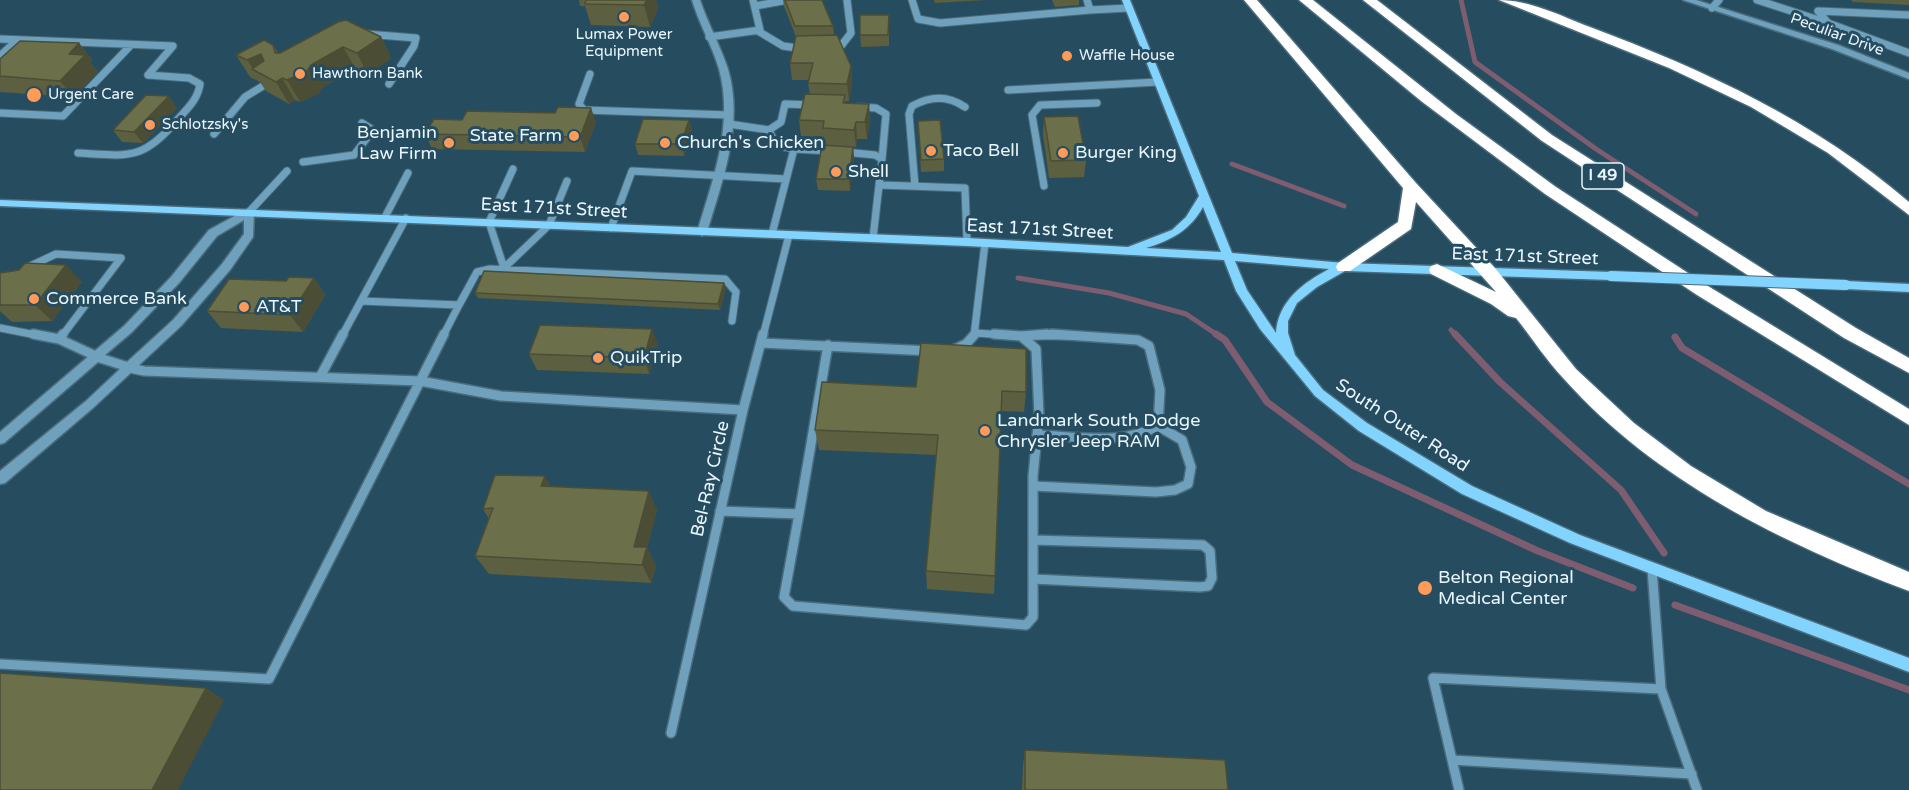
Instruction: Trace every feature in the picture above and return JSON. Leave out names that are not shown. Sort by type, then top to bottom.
[{"type":"highway","points":[[1250,0],[1411,187],[1489,272],[1570,374],[1627,428],[1684,472],[1759,517],[1909,582]]},
{"type":"highway","name":"I 49","points":[[1305,0],[1409,86],[1501,155],[1622,239],[1909,418]]},
{"type":"highway","name":"I 49","points":[[1369,0],[1547,138],[1850,333],[1909,366]]},
{"type":"highway","points":[[1505,0],[1652,56],[1738,96],[1833,150],[1909,210]]},
{"type":"highway","points":[[1344,267],[1405,225],[1411,187]]},
{"type":"highway","points":[[1437,270],[1497,300],[1528,321]]},
{"type":"main road","name":"South Outer Road","points":[[1127,4],[1242,291],[1264,327],[1291,363],[1319,393],[1363,427],[1431,469],[1525,518],[1652,569],[1909,665]]},
{"type":"main road","points":[[1122,250],[1164,239],[1191,222],[1204,197]]},
{"type":"main road","name":"East 171st Street","points":[[0,203],[169,208],[967,242],[1227,256],[1344,267],[1909,288]]},
{"type":"main road","points":[[1291,363],[1282,331],[1290,304],[1317,279],[1344,267]]},
{"type":"street","points":[[696,0],[723,69],[729,119],[721,175],[702,232]]},
{"type":"street","name":"Peculiar Drive","points":[[1687,0],[1835,47],[1909,76]]},
{"type":"street","points":[[0,439],[98,357],[175,280],[213,233],[249,212]]},
{"type":"street","points":[[0,479],[130,368],[177,323],[225,267],[249,234],[249,212]]},
{"type":"street","points":[[98,357],[130,368]]},
{"type":"lane","points":[[758,31],[761,26],[754,3],[788,0]]},
{"type":"lane","points":[[827,48],[841,46],[851,33],[847,0]]},
{"type":"lane","points":[[912,0],[918,19],[940,23],[1090,10],[1127,4]]},
{"type":"lane","points":[[1087,0],[1090,10]]},
{"type":"lane","points":[[1712,8],[1719,0]]},
{"type":"lane","points":[[1757,0],[1909,53]]},
{"type":"lane","points":[[1828,23],[1818,11],[1909,15]]},
{"type":"lane","points":[[710,37],[758,31],[790,48],[817,48]]},
{"type":"lane","points":[[355,34],[403,35],[416,38],[414,46],[389,84]]},
{"type":"lane","points":[[0,39],[173,46],[148,75],[189,78],[200,84],[200,94],[164,138],[144,153],[133,156],[78,153]]},
{"type":"lane","points":[[0,56],[17,40]]},
{"type":"lane","points":[[0,113],[63,116],[131,45]]},
{"type":"lane","points":[[590,74],[579,104],[584,110],[729,119],[769,130],[776,145],[794,149],[863,153],[882,159]]},
{"type":"lane","points":[[214,134],[245,97],[272,81]]},
{"type":"lane","points":[[1008,90],[1158,82]]},
{"type":"lane","points":[[915,186],[909,114],[912,106],[932,98],[944,98],[955,99],[965,106]]},
{"type":"lane","points":[[1044,186],[1032,115],[1035,108],[1040,105],[1097,103]]},
{"type":"lane","points":[[769,130],[781,122],[785,104],[819,106]]},
{"type":"lane","points":[[853,107],[876,108],[886,114],[873,238]]},
{"type":"lane","points":[[303,162],[354,155],[373,130],[362,123]]},
{"type":"lane","points":[[772,234],[794,149]]},
{"type":"lane","points":[[504,268],[489,222],[513,169]]},
{"type":"lane","points":[[249,212],[287,171]]},
{"type":"lane","points":[[611,228],[632,171],[786,179]]},
{"type":"lane","points":[[385,217],[408,173]]},
{"type":"lane","points":[[504,268],[549,225],[567,181]]},
{"type":"lane","points":[[880,186],[965,188],[967,242]]},
{"type":"lane","points":[[320,377],[406,218]]},
{"type":"lane","name":"Bel-Ray Circle","points":[[671,733],[743,410],[789,235]]},
{"type":"lane","points":[[761,343],[949,351],[966,344],[976,333],[985,243]]},
{"type":"lane","points":[[18,276],[24,269],[56,254],[121,258],[59,339]]},
{"type":"lane","points":[[0,664],[270,679],[477,272],[504,268],[725,279],[738,293],[732,321]]},
{"type":"lane","points":[[361,301],[459,305]]},
{"type":"lane","points":[[0,328],[59,339],[98,357]]},
{"type":"lane","points":[[976,333],[1021,336],[1049,334],[1138,340],[1149,346],[1160,390],[1158,426]]},
{"type":"lane","points":[[828,345],[784,597],[793,606],[1026,625],[1033,616],[1033,486],[1037,435],[1036,349],[1021,336]]},
{"type":"lane","points":[[130,368],[144,371],[420,381],[501,396],[743,410]]},
{"type":"lane","points":[[1037,435],[1130,437],[1147,434],[1158,426]]},
{"type":"lane","points":[[1033,486],[1156,492],[1181,488],[1188,484],[1191,467],[1188,452],[1182,440],[1158,426]]},
{"type":"lane","points":[[720,511],[799,513]]},
{"type":"lane","points":[[1033,540],[1203,545],[1210,551],[1212,578],[1208,586],[1200,587],[1033,579]]},
{"type":"lane","points":[[1652,569],[1661,689],[1697,790]]},
{"type":"lane","points":[[1459,790],[1433,678],[1661,689]]},
{"type":"lane","points":[[1452,760],[1692,774]]},
{"type":"building","points":[[586,0],[647,0],[644,5],[585,4]]},
{"type":"building","points":[[785,0],[822,0],[833,26],[795,26]]},
{"type":"building","points":[[860,15],[889,15],[888,35],[860,35]]},
{"type":"building","points":[[346,20],[381,37],[357,53],[343,47],[311,65],[307,71],[287,80],[282,78],[276,82],[252,69],[264,61],[261,54],[247,60],[236,55],[264,40],[273,45],[275,53],[280,53]]},
{"type":"building","points":[[837,35],[851,66],[847,84],[808,83],[813,63],[790,63],[796,36]]},
{"type":"building","points":[[20,41],[79,43],[69,54],[85,55],[60,81],[0,76],[0,59]]},
{"type":"building","points":[[805,94],[845,95],[843,103],[869,104],[865,122],[856,122],[854,130],[823,128],[824,121],[799,120]]},
{"type":"building","points":[[146,95],[169,96],[134,132],[113,130]]},
{"type":"building","points":[[558,107],[591,108],[580,137],[425,134],[434,119],[462,120],[467,111],[555,113]]},
{"type":"building","points":[[1078,116],[1086,160],[1051,161],[1044,117]]},
{"type":"building","points":[[643,119],[689,120],[681,144],[635,144]]},
{"type":"building","name":"Taco Bell","points":[[940,120],[944,159],[921,160],[918,121]]},
{"type":"building","points":[[822,145],[853,147],[849,179],[816,179]]},
{"type":"building","points":[[25,263],[66,265],[35,305],[0,305],[0,273],[19,270]]},
{"type":"building","name":"QuikTrip","points":[[484,271],[724,283],[718,304],[475,293]]},
{"type":"building","points":[[289,277],[314,278],[290,315],[207,311],[229,279],[286,281]]},
{"type":"building","points":[[540,325],[652,329],[644,358],[529,354]]},
{"type":"building","points":[[921,343],[1026,349],[1026,392],[1002,391],[995,576],[926,571],[938,435],[815,430],[822,382],[916,387]]},
{"type":"building","points":[[495,475],[545,476],[541,486],[649,491],[634,547],[647,547],[642,565],[475,556],[493,508],[483,509]]},
{"type":"building","points":[[0,673],[206,688],[152,790],[0,790]]},
{"type":"building","points":[[1025,750],[1225,760],[1228,790],[1025,790]]},
{"type":"waterway","points":[[1461,0],[1475,62],[1596,149],[1696,214]]},
{"type":"waterway","points":[[1232,164],[1344,206]]},
{"type":"waterway","points":[[1018,278],[1109,293],[1186,314],[1225,340],[1267,402],[1352,465],[1538,551],[1633,588]]},
{"type":"waterway","points":[[1451,330],[1456,336]]},
{"type":"waterway","points":[[1455,334],[1500,382],[1621,490],[1664,553]]},
{"type":"waterway","points":[[1675,337],[1682,348],[1909,484]]},
{"type":"waterway","points":[[1675,605],[1909,690]]},
{"type":"place","name":"Lumax Power Equipment","points":[[624,17]]},
{"type":"place","name":"Waffle House","points":[[1067,56]]},
{"type":"place","name":"Hawthorn Bank","points":[[300,74]]},
{"type":"place","name":"Urgent Care","points":[[34,95]]},
{"type":"place","name":"Schlotzsky's","points":[[150,125]]},
{"type":"place","name":"State Farm","points":[[574,136]]},
{"type":"place","name":"Benjamin Law Firm","points":[[449,143]]},
{"type":"place","name":"Church's Chicken","points":[[665,143]]},
{"type":"place","name":"Taco Bell","points":[[931,151]]},
{"type":"place","name":"Burger King","points":[[1063,153]]},
{"type":"place","name":"Shell","points":[[836,172]]},
{"type":"place","name":"Commerce Bank","points":[[34,299]]},
{"type":"place","name":"AT&T","points":[[244,307]]},
{"type":"place","name":"QuikTrip","points":[[598,358]]},
{"type":"place","name":"Landmark South Dodge Chrysler Jeep RAM","points":[[985,431]]},
{"type":"place","name":"Belton Regional Medical Center","points":[[1425,588]]}]
